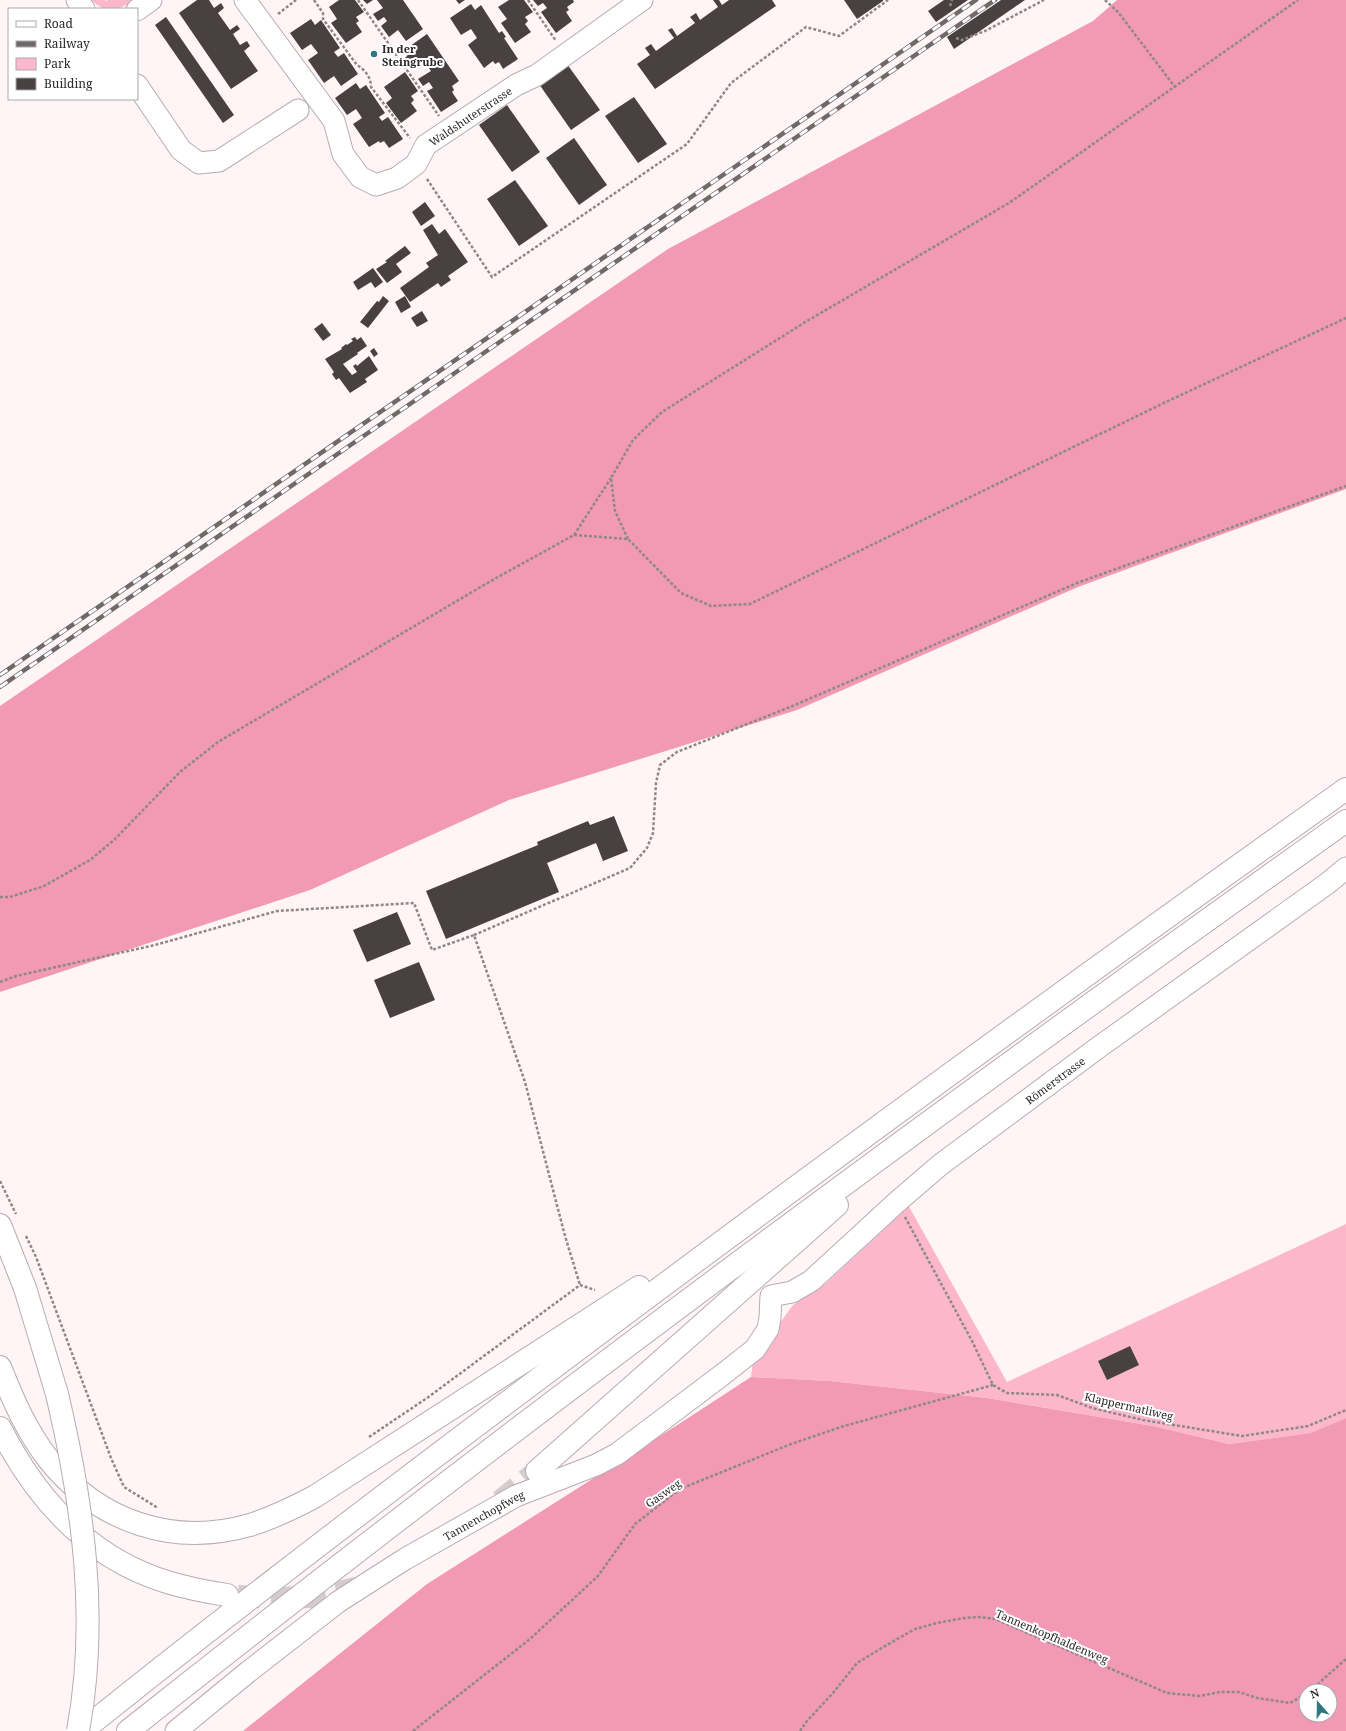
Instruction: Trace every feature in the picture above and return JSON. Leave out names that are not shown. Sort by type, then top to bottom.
[{"type":"highway","points":[[82,1731],[405,1479],[792,1189],[1072,984],[1346,789]]},
{"type":"highway","points":[[128,1731],[434,1493],[630,1344],[922,1127],[1202,923],[1346,821]]},
{"type":"highway","points":[[537,1471],[806,1234],[922,1127]]},
{"type":"highway","points":[[0,1367],[17,1409],[38,1445],[62,1474],[90,1499],[124,1519],[158,1529],[190,1533],[228,1530],[269,1518],[314,1497],[519,1363],[792,1189]]},
{"type":"highway","points":[[8,1220],[25,1288],[57,1394],[77,1486],[86,1560],[87,1631],[86,1668],[78,1731]]},
{"type":"highway","points":[[0,1428],[19,1463],[34,1486],[61,1516],[91,1543],[129,1566],[166,1582],[193,1590],[227,1595]]},
{"type":"street","points":[[138,9],[151,0]]},
{"type":"street","name":"Waldshuterstrasse","points":[[244,0],[334,121],[343,154],[360,177],[376,185],[397,178],[419,159],[426,145],[516,85],[537,75],[642,0]]},
{"type":"street","points":[[138,86],[181,150],[199,163],[219,161],[298,110]]},
{"type":"street","name":"Römerstrasse","points":[[771,1296],[792,1292],[811,1280],[897,1202],[940,1165],[984,1131],[1322,888],[1346,868]]},
{"type":"street","name":"Tannenchopfweg","points":[[176,1731],[248,1672],[338,1602],[406,1559],[516,1496],[596,1465],[617,1454],[722,1376],[755,1349],[768,1329],[771,1296]]},
{"type":"path","points":[[263,25],[296,0]]},
{"type":"path","points":[[314,0],[323,13],[323,18],[356,64],[363,69],[371,80],[371,87],[419,159],[492,276],[687,144],[731,82],[806,27],[839,36],[891,0]]},
{"type":"path","points":[[358,0],[449,130]]},
{"type":"path","points":[[528,0],[566,54]]},
{"type":"path","points":[[950,6],[952,0]]},
{"type":"path","points":[[956,38],[962,40],[985,31],[1044,0]]},
{"type":"path","points":[[1105,0],[1118,12],[1175,87]]},
{"type":"path","points":[[0,897],[10,897],[44,886],[90,860],[114,840],[180,772],[218,742],[476,590],[574,535],[611,478],[632,440],[662,412],[807,321],[1009,203],[1298,0]]},
{"type":"path","points":[[611,478],[615,511],[628,539],[681,593],[711,606],[750,604],[1168,401],[1346,318]]},
{"type":"path","points":[[0,982],[16,976],[156,945],[277,911],[414,903],[432,950],[474,936],[630,868],[647,848],[653,833],[656,783],[660,765],[677,752],[795,705],[1077,583],[1346,486]]},
{"type":"path","points":[[574,535],[628,539]]},
{"type":"path","points":[[474,936],[526,1082],[565,1236],[580,1285]]},
{"type":"path","points":[[0,1181],[8,1220]]},
{"type":"path","points":[[897,1202],[972,1341],[993,1385]]},
{"type":"path","points":[[23,1229],[36,1257],[111,1458],[124,1487],[146,1502],[163,1510]]},
{"type":"path","points":[[580,1285],[595,1290]]},
{"type":"path","points":[[367,1438],[427,1398],[580,1285]]},
{"type":"path","name":"Klappermatliweg","points":[[993,1385],[1007,1392],[1057,1394],[1092,1408],[1143,1420],[1242,1436],[1308,1426],[1346,1410]]},
{"type":"path","name":"Gasweg","points":[[413,1731],[530,1639],[598,1576],[635,1524],[680,1489],[791,1444],[844,1426],[993,1385]]},
{"type":"path","name":"Tannenkopfhaldenweg","points":[[800,1731],[857,1663],[915,1629],[964,1618],[979,1617],[995,1619],[1167,1693],[1200,1696],[1220,1692],[1239,1692],[1257,1698],[1290,1703],[1298,1698]]},
{"type":"path","points":[[1319,1683],[1346,1659]]},
{"type":"green space","points":[[91,0],[134,0],[120,8],[104,8]]},
{"type":"green space","points":[[907,1203],[1007,1382],[1346,1224],[1346,1418],[1312,1433],[1229,1444],[1153,1426],[987,1398],[830,1381],[751,1377],[753,1360],[793,1305],[825,1284],[891,1223]]},
{"type":"shaded area","points":[[1117,0],[1346,0],[1346,489],[1078,587],[797,710],[509,800],[310,890],[0,992],[0,706],[668,249],[1093,21]]},
{"type":"shaded area","points":[[751,1377],[830,1381],[987,1398],[1153,1426],[1229,1444],[1311,1433],[1346,1418],[1346,1731],[243,1731],[427,1584]]},
{"type":"building","points":[[197,0],[209,0],[214,8],[221,3],[224,8],[218,13],[230,30],[237,25],[240,29],[233,34],[240,45],[247,41],[250,46],[244,51],[258,71],[231,89],[179,13]]},
{"type":"building","points":[[339,0],[355,0],[364,12],[356,17],[359,21],[356,23],[362,32],[346,43],[331,23],[337,19],[329,7]]},
{"type":"building","points":[[363,0],[373,0],[367,4]]},
{"type":"building","points":[[377,0],[403,0],[423,29],[406,41],[398,30],[389,37],[381,26],[387,21],[384,17],[378,21],[373,14],[383,8]]},
{"type":"building","points":[[456,0],[465,0],[459,4]]},
{"type":"building","points":[[509,0],[524,0],[533,12],[525,17],[528,21],[525,24],[531,32],[515,43],[501,23],[507,19],[498,7]]},
{"type":"building","points":[[533,0],[573,0],[574,2],[567,7],[569,10],[566,12],[572,21],[556,33],[541,12],[547,8],[543,3],[538,6]]},
{"type":"building","points":[[713,0],[719,0],[722,5],[729,0],[772,0],[776,6],[655,89],[637,64],[650,55],[645,48],[651,44],[656,51],[674,38],[668,30],[672,28],[677,36],[695,23],[690,17],[696,13],[700,20],[718,7]]},
{"type":"building","points":[[844,0],[883,0],[883,1],[857,19]]},
{"type":"building","points":[[944,0],[968,0],[936,22],[928,11]]},
{"type":"building","points":[[1001,0],[1025,0],[954,49],[947,37]]},
{"type":"building","points":[[471,4],[475,10],[481,5],[499,33],[502,31],[506,37],[504,38],[518,59],[503,69],[499,62],[495,64],[493,61],[484,68],[468,45],[477,38],[471,29],[461,35],[450,18]]},
{"type":"building","points":[[166,17],[234,115],[223,123],[155,25]]},
{"type":"building","points":[[311,19],[315,25],[321,20],[340,48],[334,52],[338,57],[344,53],[358,74],[341,86],[334,76],[324,83],[308,60],[318,53],[311,44],[302,50],[290,33]]},
{"type":"building","points":[[427,34],[459,81],[452,86],[454,90],[452,92],[458,101],[441,112],[427,91],[433,88],[429,82],[423,86],[418,79],[431,71],[426,64],[423,66],[421,63],[411,69],[404,59],[409,52],[406,49]]},
{"type":"building","points":[[567,64],[600,110],[571,130],[539,84]]},
{"type":"building","points":[[405,72],[418,91],[411,96],[414,100],[411,103],[417,111],[401,123],[386,103],[392,98],[384,87]]},
{"type":"building","points":[[356,83],[360,89],[366,85],[385,113],[379,117],[382,121],[388,117],[403,139],[389,148],[384,141],[380,143],[379,141],[369,147],[353,124],[362,118],[356,109],[347,115],[335,98]]},
{"type":"building","points":[[634,97],[667,144],[638,163],[605,116]]},
{"type":"building","points":[[507,105],[540,152],[512,172],[479,125]]},
{"type":"building","points":[[574,138],[607,185],[579,205],[546,158]]},
{"type":"building","points":[[515,180],[548,226],[519,246],[487,199]]},
{"type":"building","points":[[425,202],[435,216],[421,226],[412,212]]},
{"type":"building","points":[[432,224],[439,234],[445,229],[468,262],[448,276],[451,280],[441,287],[438,283],[410,302],[400,288],[429,267],[426,263],[438,255],[423,230]]},
{"type":"building","points":[[405,246],[411,253],[396,264],[402,272],[387,283],[376,269],[387,262],[385,261]]},
{"type":"building","points":[[373,268],[383,282],[375,288],[371,282],[358,290],[353,282]]},
{"type":"building","points":[[383,296],[389,301],[368,328],[360,322]]},
{"type":"building","points":[[405,296],[411,307],[401,313],[395,302]]},
{"type":"building","points":[[422,311],[428,321],[417,327],[411,318]]},
{"type":"building","points":[[322,323],[331,335],[323,341],[314,329]]},
{"type":"building","points":[[355,337],[357,340],[361,337],[367,346],[343,364],[352,375],[357,372],[353,366],[356,364],[357,366],[369,356],[378,370],[365,379],[367,382],[350,393],[339,378],[336,380],[332,374],[334,372],[325,359],[342,349],[341,348],[346,344],[347,345],[353,341],[351,339]]},
{"type":"building","points":[[374,348],[378,354],[374,357],[370,351]]},
{"type":"building","points":[[614,816],[628,851],[603,861],[596,843],[547,863],[559,892],[446,939],[426,891],[538,845],[537,842],[588,821],[590,825]]},
{"type":"building","points":[[397,912],[411,944],[367,962],[353,930]]},
{"type":"building","points":[[419,962],[435,1000],[390,1018],[374,980]]},
{"type":"building","points":[[1130,1346],[1139,1365],[1107,1380],[1098,1361]]},
{"type":"tunnel","points":[[500,1501],[537,1471]]},
{"type":"tunnel","points":[[238,1596],[275,1598],[316,1597],[360,1587]]},
{"type":"railway","points":[[0,675],[976,0]]},
{"type":"railway","points":[[0,687],[995,0]]},
{"type":"place","name":"In der Steingrube","points":[[374,54]]}]
